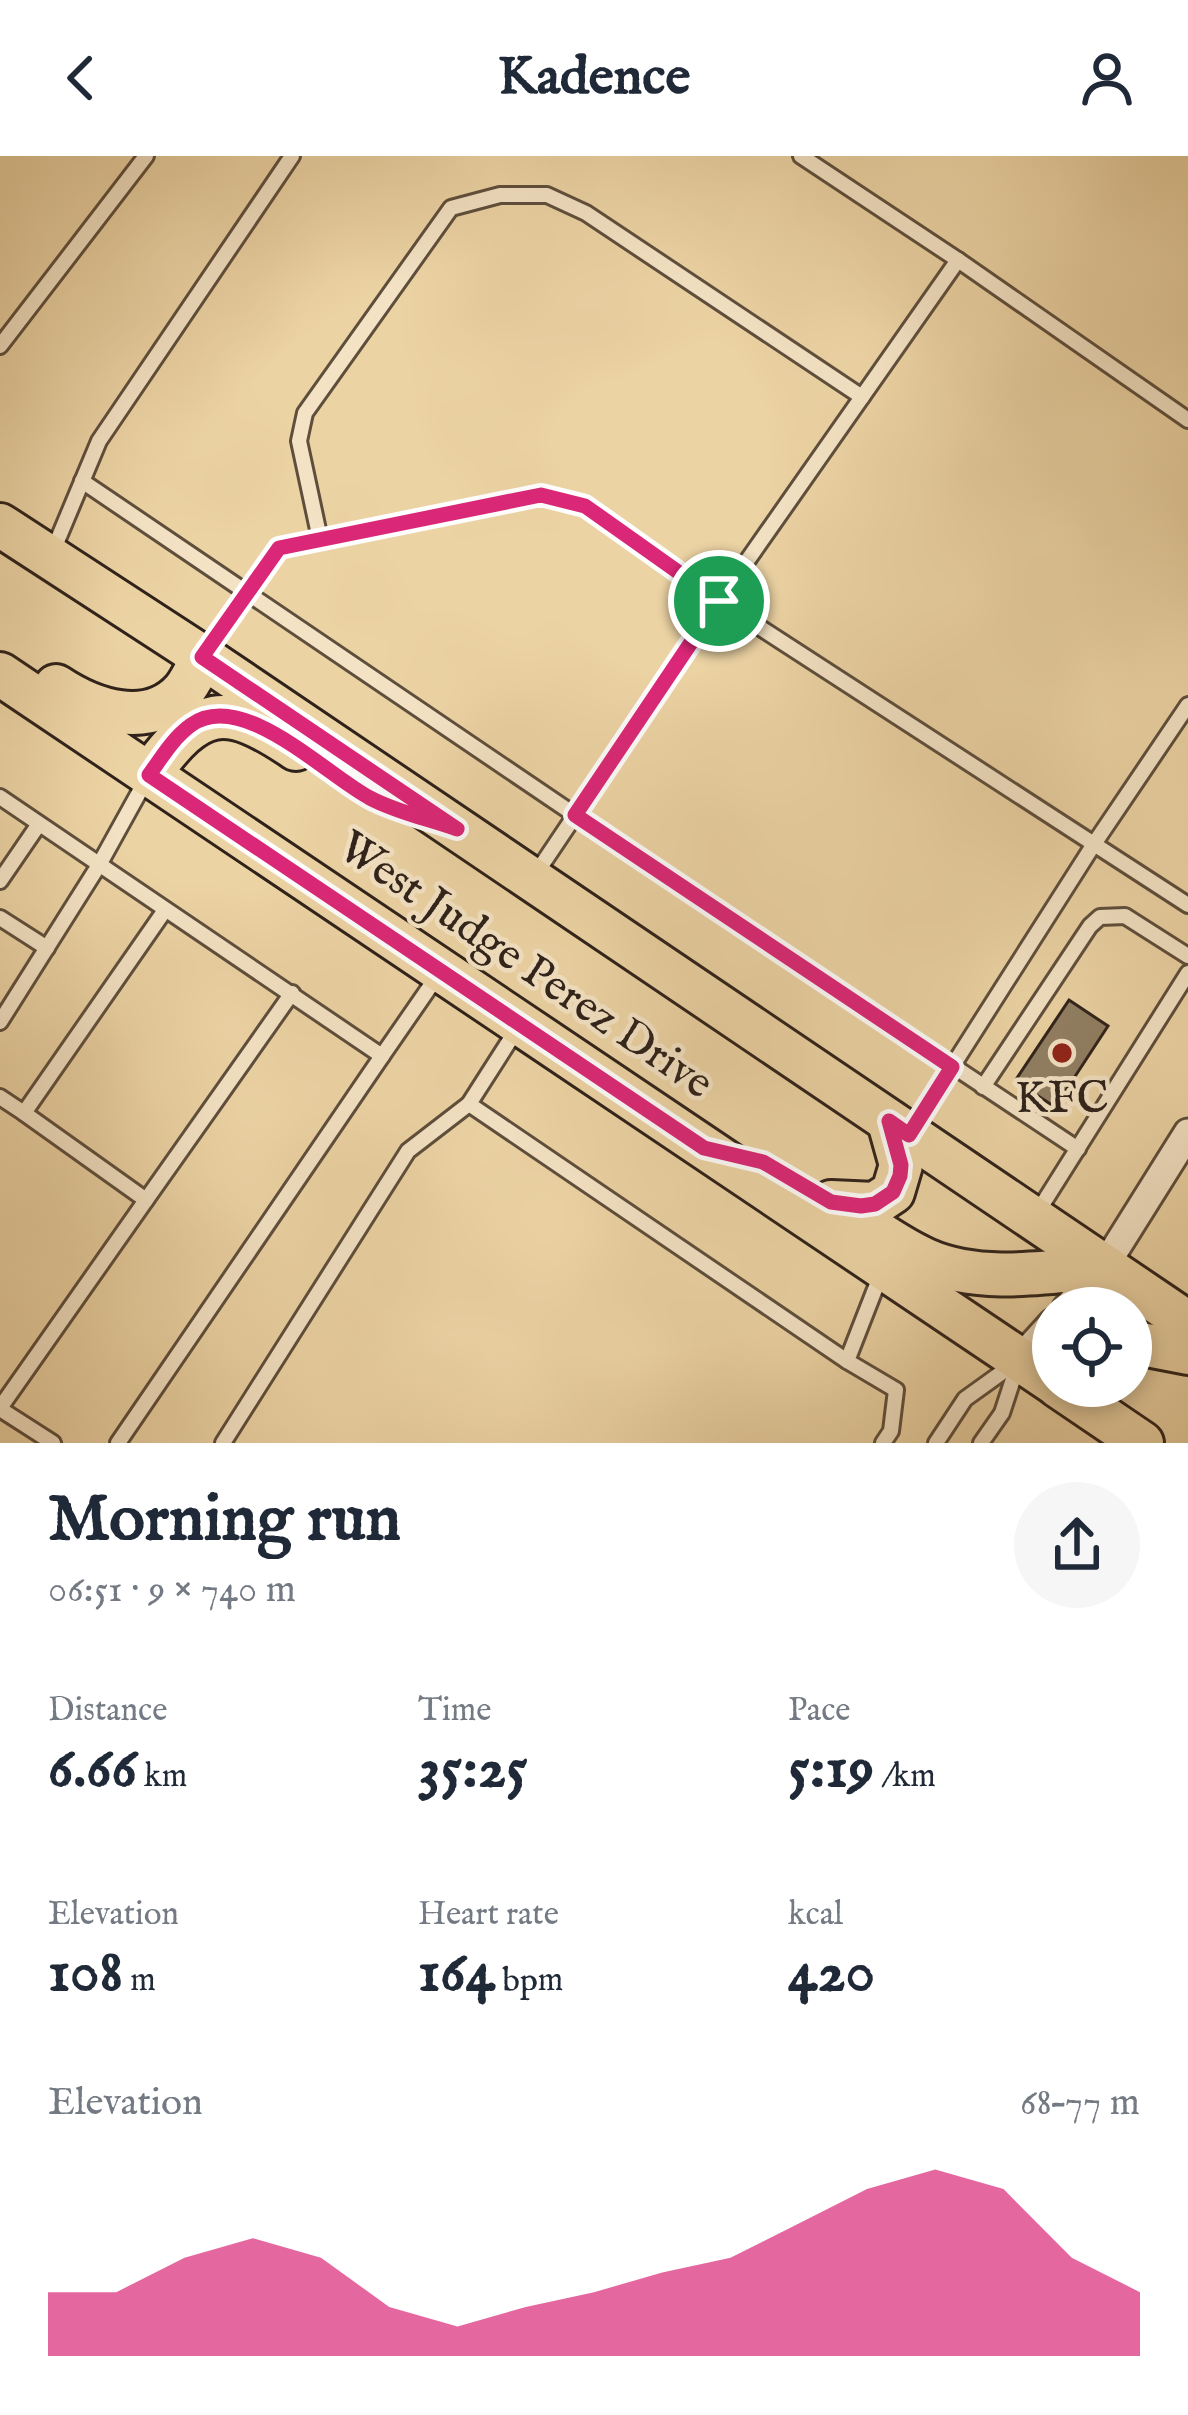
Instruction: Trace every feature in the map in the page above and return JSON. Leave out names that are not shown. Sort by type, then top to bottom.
[{"type":"main road","name":"West Judge Perez Drive","points":[[7,529],[1188,1323]]},
{"type":"main road","points":[[0,649],[81,703],[121,714],[150,711],[182,693],[202,657]]},
{"type":"main road","name":"West Judge Perez Drive","points":[[0,674],[883,1269],[1032,1359]]},
{"type":"main road","points":[[149,775],[172,742],[195,722],[229,717],[262,725],[371,799],[457,829]]},
{"type":"main road","points":[[831,1202],[875,1204],[893,1192],[901,1165],[899,1128]]},
{"type":"main road","points":[[704,1148],[763,1162],[927,1261],[966,1271],[1028,1273],[1104,1267]]},
{"type":"main road","points":[[1152,1346],[1188,1353]]},
{"type":"main road","name":"West Judge Perez Drive","points":[[1088,1407],[1120,1436]]},
{"type":"street","points":[[1085,1287],[1104,1267],[1188,1133]]},
{"type":"lane","points":[[0,346],[146,156]]},
{"type":"lane","points":[[50,557],[99,441],[292,156]]},
{"type":"lane","points":[[801,156],[1188,420]]},
{"type":"lane","points":[[320,539],[299,441],[305,413],[451,208],[500,194],[547,196],[586,213],[862,398]]},
{"type":"lane","points":[[532,879],[958,260]]},
{"type":"lane","points":[[82,481],[1078,1149]]},
{"type":"lane","points":[[202,657],[279,548],[541,495],[585,506],[719,601],[1188,905]]},
{"type":"lane","points":[[899,1128],[952,1067],[1188,705]]},
{"type":"lane","points":[[2,1013],[99,865],[149,775]]},
{"type":"lane","points":[[0,797],[382,1056]]},
{"type":"lane","points":[[0,881],[39,824]]},
{"type":"lane","points":[[0,850],[15,860]]},
{"type":"lane","points":[[24,1112],[165,910]]},
{"type":"lane","points":[[983,1088],[1100,917],[1125,916],[1188,956]]},
{"type":"lane","points":[[0,918],[47,948]]},
{"type":"lane","points":[[118,1443],[441,971]]},
{"type":"lane","points":[[1033,1220],[1188,973]]},
{"type":"lane","points":[[53,1443],[0,1408],[292,993]]},
{"type":"lane","points":[[223,1443],[408,1150],[469,1104],[519,1024]]},
{"type":"lane","points":[[0,1097],[146,1200]]},
{"type":"lane","points":[[469,1104],[896,1390],[891,1431],[883,1443]]},
{"type":"lane","points":[[848,1361],[883,1269]]},
{"type":"lane","points":[[936,1443],[965,1399],[1032,1373]]},
{"type":"lane","points":[[981,1443],[1032,1383]]},
{"type":"building","name":"KFC","points":[[1069,1000],[1108,1026],[1055,1107],[1015,1081]]},
{"type":"place","name":"KFC","points":[[1062,1053]]},
{"type":"route","points":[[541,495],[585,506],[719,601],[575,815],[952,1067],[909,1135],[889,1121],[900,1176],[893,1192],[875,1204],[831,1202],[763,1162],[704,1148],[149,775],[172,742],[195,722],[229,717],[262,725],[371,799],[457,829],[202,657],[279,548],[541,495]]}]
